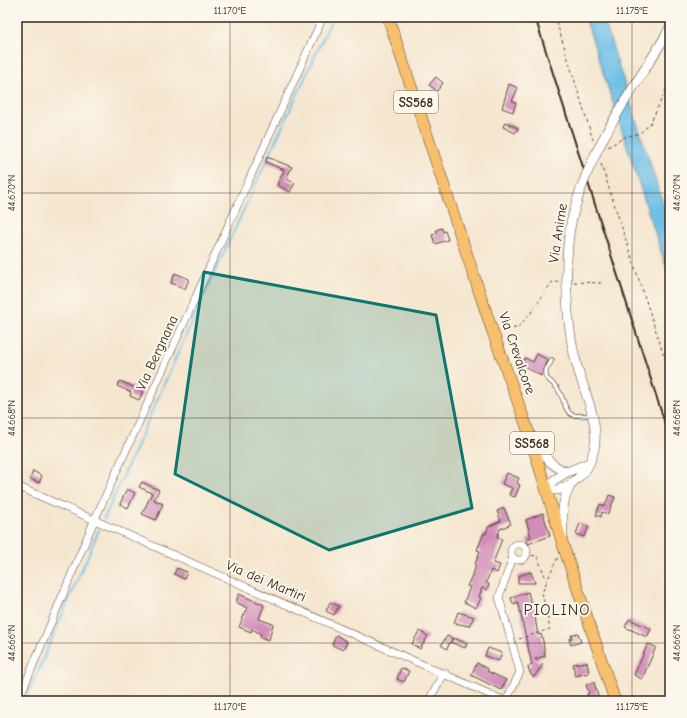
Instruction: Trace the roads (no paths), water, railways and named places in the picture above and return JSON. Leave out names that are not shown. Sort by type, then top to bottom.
[{"type":"main road","name":"Via Crevalcore","points":[[388,17],[492,330],[529,433],[563,545],[615,701]]},
{"type":"street","name":"Via Bergnana","points":[[18,701],[94,521],[323,17]]},
{"type":"street","name":"Via Anime","points":[[589,463],[594,450],[592,415],[575,360],[569,327],[567,296],[568,241],[573,212],[583,183],[601,141],[670,27]]},
{"type":"street","points":[[529,433],[547,460],[556,468],[567,472]]},
{"type":"street","points":[[546,489],[554,480],[567,472],[589,463]]},
{"type":"street","points":[[546,489],[563,489],[571,485],[585,471],[589,463]]},
{"type":"street","points":[[563,545],[562,515],[565,500],[571,485]]},
{"type":"street","name":"Via dei Martiri","points":[[17,486],[94,521],[445,673],[505,701],[520,672],[498,597],[513,557],[511,550],[514,546],[519,544],[525,547],[526,555],[520,560],[513,557]]},
{"type":"street","points":[[428,701],[445,673]]},
{"type":"lane","points":[[552,360],[546,370],[546,377],[559,392],[565,409],[574,415],[592,415]]},
{"type":"water","points":[[585,17],[603,17],[670,225],[670,279]]},
{"type":"waterway","points":[[104,519],[190,326],[333,17]]},
{"type":"waterway","points":[[25,701],[99,530]]},
{"type":"railway","points":[[535,17],[670,439]]},
{"type":"district","name":"PIOLINO","points":[[557,610]]}]
